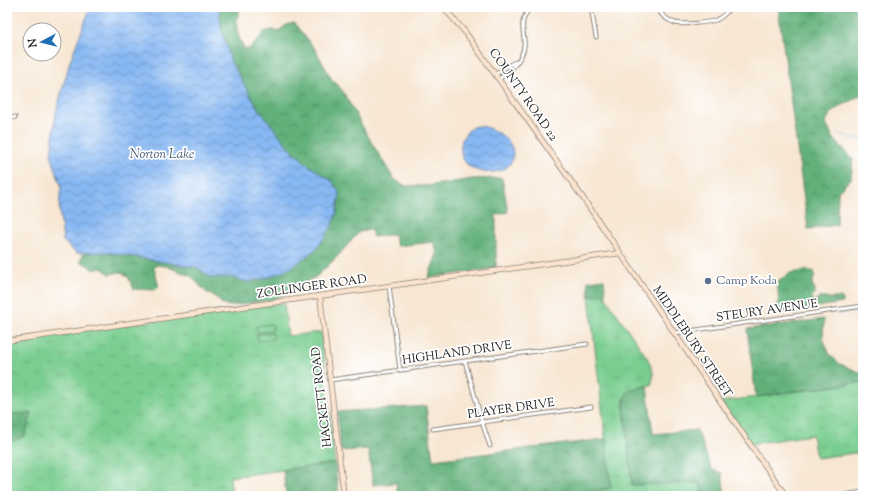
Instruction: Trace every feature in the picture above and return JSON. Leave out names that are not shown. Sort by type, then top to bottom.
[{"type":"street","name":"COUNTY ROAD 22","points":[[443,7],[465,32],[496,74],[583,198]]},
{"type":"street","points":[[499,79],[514,68],[522,55],[524,44],[522,22],[526,12],[532,7]]},
{"type":"street","points":[[591,7],[596,37]]},
{"type":"street","points":[[656,7],[659,12],[669,20],[688,24],[716,20],[725,14],[730,7]]},
{"type":"street","points":[[496,74],[510,64],[518,61]]},
{"type":"street","points":[[7,120],[15,117]]},
{"type":"street","name":"MIDDLEBURY STREET","points":[[583,198],[674,334],[786,496]]},
{"type":"street","name":"ZOLLINGER ROAD","points":[[7,341],[620,253]]},
{"type":"street","points":[[389,286],[400,370]]},
{"type":"street","name":"HACKETT ROAD","points":[[320,296],[344,496]]},
{"type":"street","name":"STEURY AVENUE","points":[[674,334],[863,306]]},
{"type":"street","name":"HIGHLAND DRIVE","points":[[330,380],[587,344]]},
{"type":"street","points":[[465,361],[490,446]]},
{"type":"street","name":"PLAYER DRIVE","points":[[433,429],[591,407]]},
{"type":"street","points":[[837,496],[863,492]]},
{"type":"green space","points":[[219,7],[240,7],[237,18],[237,28],[245,49],[249,49],[264,32],[272,30],[279,31],[286,25],[294,23],[315,49],[331,78],[342,90],[394,179],[406,186],[427,186],[472,179],[502,178],[508,212],[496,215],[496,268],[428,278],[437,254],[434,242],[397,246],[394,234],[373,237],[371,230],[359,232],[336,258],[317,276],[285,294],[272,300],[230,306],[222,304],[217,298],[206,292],[191,276],[166,266],[157,265],[154,268],[159,287],[154,290],[134,289],[128,277],[121,272],[110,274],[101,268],[93,270],[81,262],[81,258],[84,253],[106,252],[198,268],[211,278],[229,277],[249,282],[332,181],[308,165],[287,145],[257,107],[231,62],[221,27]]},
{"type":"green space","points":[[778,7],[863,7],[863,94],[834,110],[825,122],[834,139],[853,159],[851,179],[838,192],[837,225],[808,229]]},
{"type":"green space","points":[[804,270],[814,272],[815,275],[812,284],[815,290],[815,294],[812,297],[813,300],[818,298],[841,298],[843,299],[843,303],[803,309],[802,307],[800,309],[783,312],[778,311],[778,282],[790,273]]},
{"type":"green space","points":[[604,279],[606,298],[599,295],[589,296],[588,281]]},
{"type":"green space","points":[[601,294],[606,298],[648,359],[653,372],[651,385],[634,388],[624,398],[632,485],[701,482],[703,496],[588,496],[587,492],[611,488],[589,296]]},
{"type":"green space","points":[[284,303],[288,336],[321,332],[335,463],[230,477],[232,496],[7,496],[7,341]]},
{"type":"green space","points":[[824,319],[823,338],[830,355],[840,364],[863,373],[863,382],[756,397],[747,329]]},
{"type":"green space","points":[[273,325],[272,331],[257,332],[256,326]]},
{"type":"green space","points":[[257,334],[274,334],[274,338],[258,341]]},
{"type":"green space","points":[[863,382],[863,452],[816,458],[812,435],[750,444],[721,402]]},
{"type":"green space","points":[[647,386],[653,434],[697,430],[712,470],[722,473],[725,496],[703,496],[700,483],[632,485],[624,406],[627,393],[630,390]]},
{"type":"green space","points":[[426,406],[433,460],[606,439],[611,488],[587,492],[588,496],[398,496],[396,483],[373,485],[368,449],[341,451],[337,412]]},
{"type":"green space","points":[[32,413],[25,436],[13,441],[7,436],[7,414]]},
{"type":"green space","points":[[335,463],[339,496],[306,496],[286,494],[283,470]]},
{"type":"water","name":"Norton Lake","points":[[89,7],[219,7],[221,27],[231,62],[257,107],[287,145],[308,165],[332,181],[340,194],[336,215],[331,228],[317,248],[291,268],[270,277],[248,282],[229,277],[211,278],[198,268],[106,252],[76,253],[63,241],[59,207],[61,186],[51,155],[56,112],[70,61],[89,11]]},
{"type":"water","points":[[482,126],[498,133],[510,143],[513,153],[511,162],[503,169],[494,172],[479,171],[469,166],[462,157],[461,146],[465,135],[473,127]]},
{"type":"waterway","points":[[837,135],[848,136],[850,139],[863,139]]},
{"type":"waterway","points":[[839,314],[863,311]]},
{"type":"place","name":"Camp Koda","points":[[708,281]]}]
